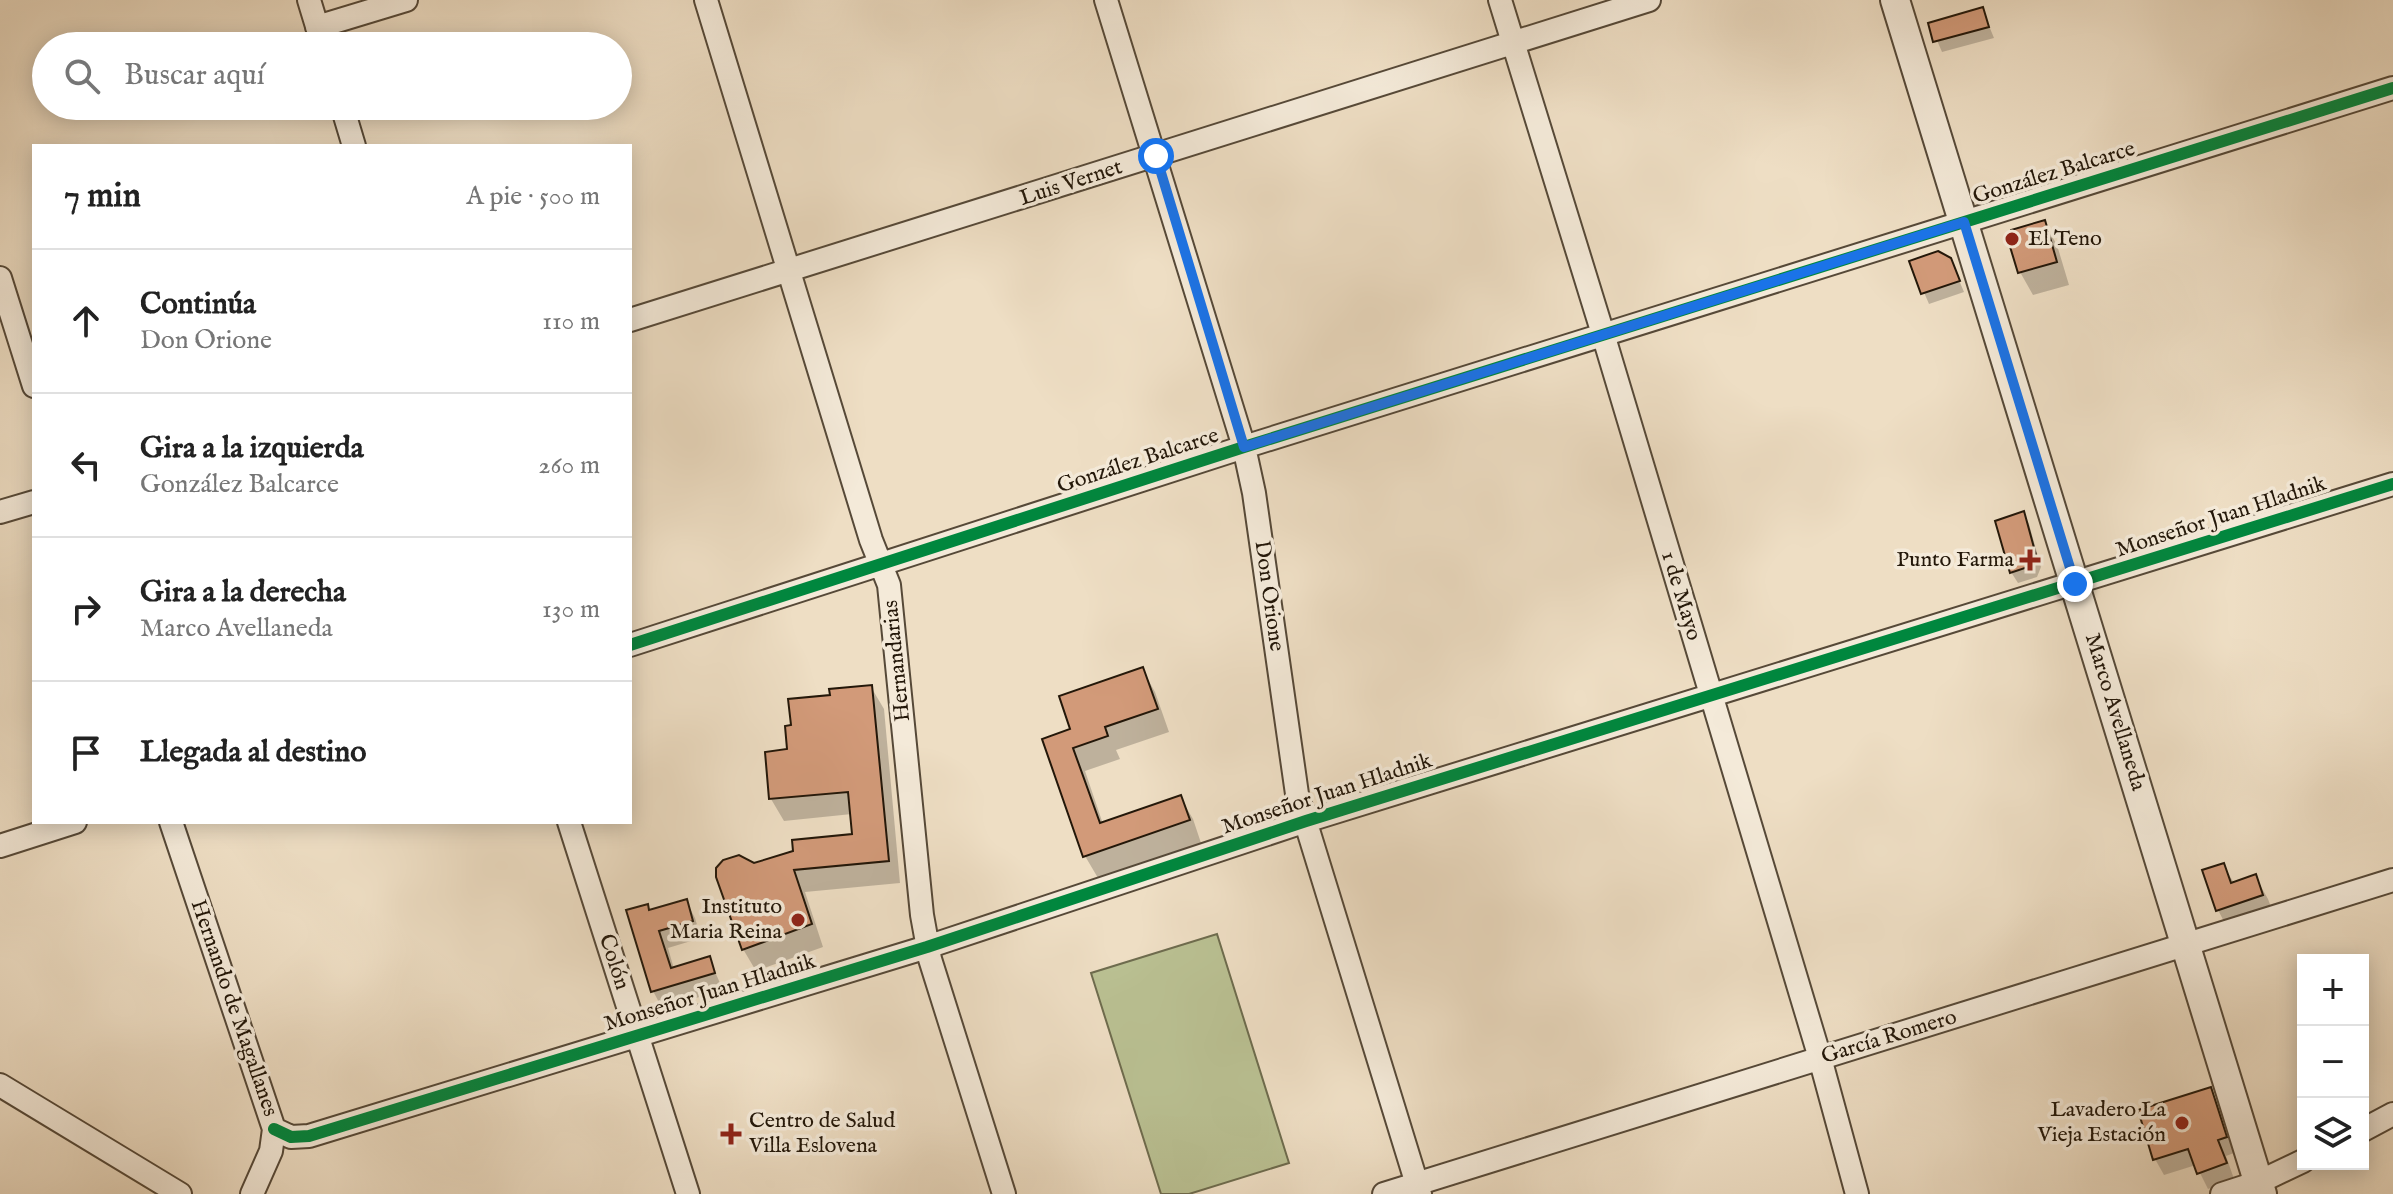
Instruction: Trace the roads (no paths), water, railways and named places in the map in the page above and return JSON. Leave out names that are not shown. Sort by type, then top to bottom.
[{"type":"street","points":[[309,0],[319,32]]},
{"type":"street","points":[[330,32],[406,0]]},
{"type":"street","name":"Hernandarias","points":[[706,0],[788,272],[889,585],[927,947],[1004,1194]]},
{"type":"street","name":"Don Orione","points":[[1106,0],[1244,447],[1254,493],[1297,794],[1418,1189]]},
{"type":"street","name":"1 de Mayo","points":[[1500,0],[1820,1058],[1857,1194]]},
{"type":"street","name":"Luis Vernet","points":[[632,319],[1649,0]]},
{"type":"street","name":"Marco Avellaneda","points":[[1895,0],[2261,1188]]},
{"type":"street","name":"González Balcarce","points":[[632,644],[1244,447],[2393,88]]},
{"type":"street","points":[[346,120],[353,144]]},
{"type":"street","points":[[0,278],[32,380]]},
{"type":"street","name":"Monseñor Juan Hladnik","points":[[274,1129],[291,1137],[309,1136],[638,1036],[927,947],[1306,821],[2393,484]]},
{"type":"street","points":[[0,512],[32,503]]},
{"type":"street","points":[[0,846],[69,824]]},
{"type":"street","name":"Hernando de Magallanes","points":[[172,824],[274,1129],[271,1151],[252,1194]]},
{"type":"street","name":"Colón","points":[[570,824],[688,1194]]},
{"type":"street","name":"García Romero","points":[[1384,1194],[1418,1189],[1820,1058],[2393,880]]},
{"type":"street","points":[[0,1085],[180,1194]]},
{"type":"street","points":[[2369,1127],[2393,1114]]},
{"type":"street","points":[[2222,1194],[2261,1188],[2297,1165]]},
{"type":"place","name":"El Teno","points":[[2012,239]]},
{"type":"place","name":"Punto Farma","points":[[2030,560]]},
{"type":"place","name":"Instituto Maria Reina","points":[[798,920]]},
{"type":"place","name":"Lavadero La Vieja Estación","points":[[2182,1123]]},
{"type":"place","name":"Centro de Salud Villa Eslovena","points":[[731,1134]]}]
